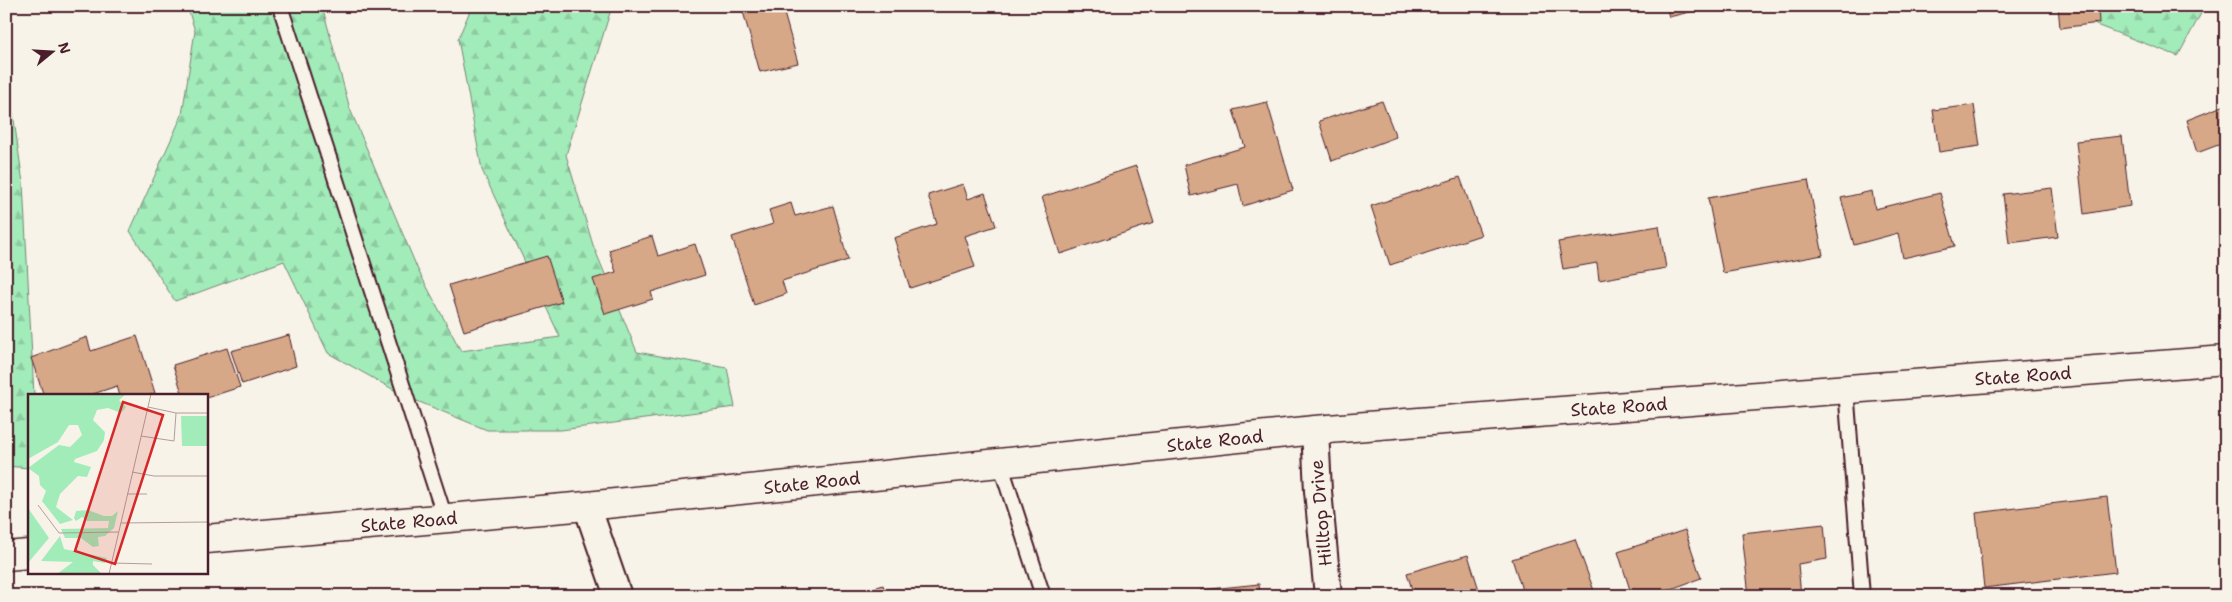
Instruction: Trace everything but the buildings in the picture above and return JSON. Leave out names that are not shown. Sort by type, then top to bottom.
[{"type":"main road","name":"State Road","points":[[208,539],[587,506],[1315,430],[2226,360]]},
{"type":"main road","points":[[6,556],[28,554]]},
{"type":"street","name":"Hilltop Drive","points":[[1315,430],[1318,491],[1328,596]]},
{"type":"street","points":[[587,506],[618,596]]},
{"type":"lane","points":[[280,6],[445,518]]},
{"type":"lane","points":[[1846,389],[1862,596]]},
{"type":"lane","points":[[1000,463],[1043,596]]},
{"type":"green space","points":[[187,6],[322,6],[350,109],[418,270],[461,351],[560,337],[482,170],[458,39],[472,6],[612,6],[566,155],[593,245],[637,352],[727,368],[735,407],[561,430],[487,430],[405,396],[328,353],[284,261],[175,301],[130,231],[182,115],[195,31]]},
{"type":"green space","points":[[2075,6],[2205,6],[2178,56],[2075,17]]},
{"type":"green space","points":[[6,64],[23,183],[34,394],[28,394],[28,468],[6,466]]}]
